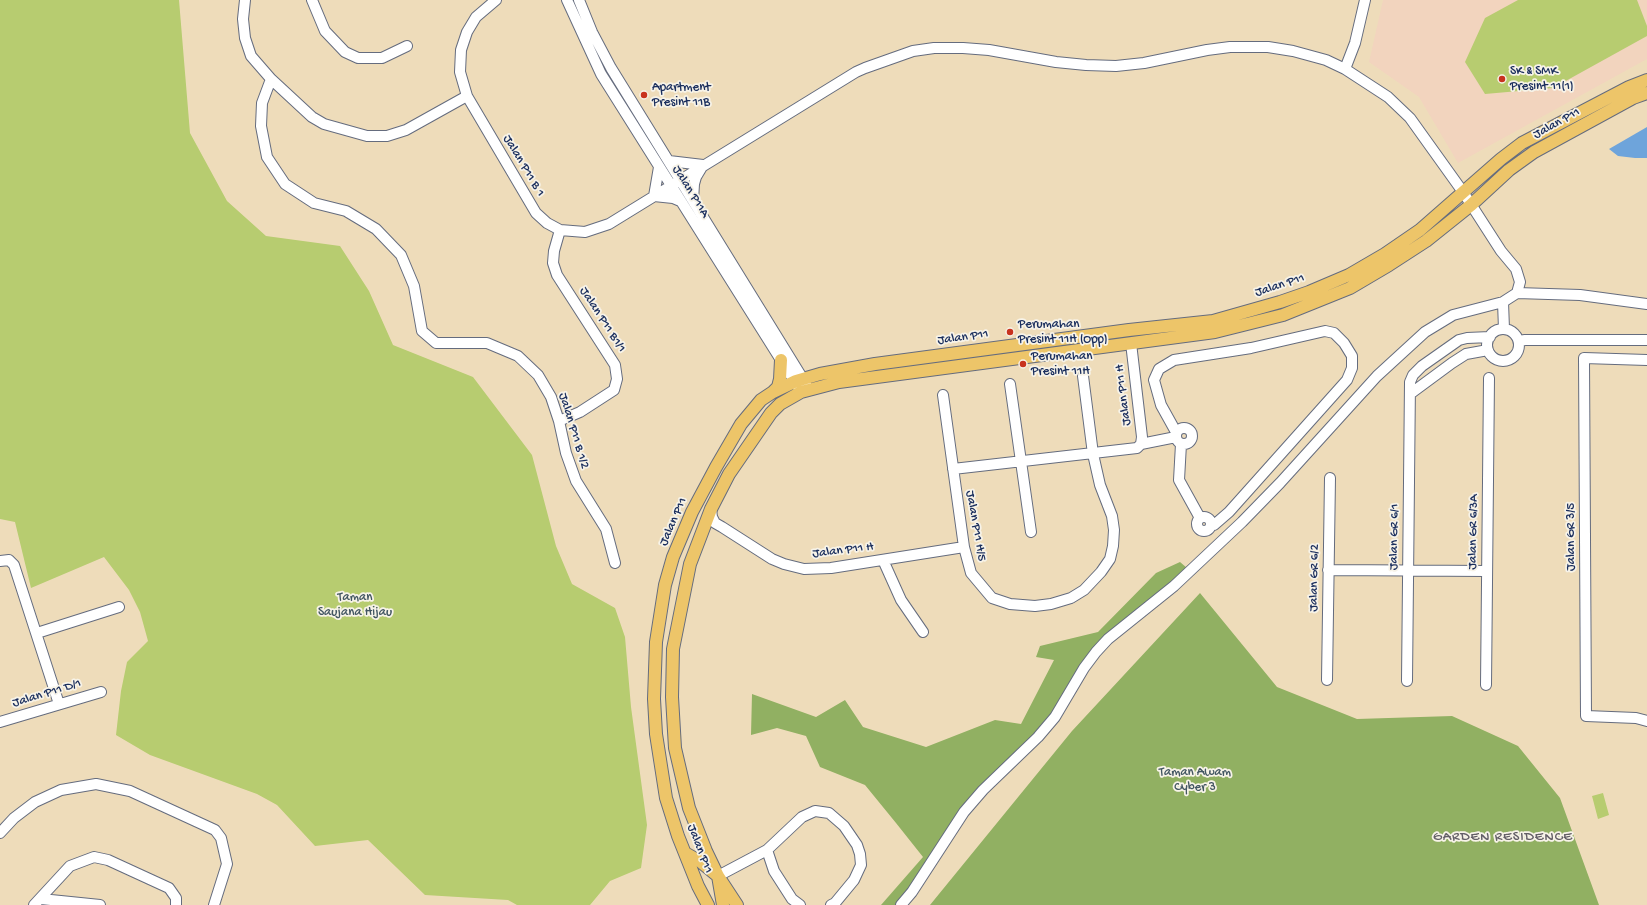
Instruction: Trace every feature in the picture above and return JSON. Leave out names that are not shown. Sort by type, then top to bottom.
[{"type":"main road","name":"Jalan P11","points":[[708,905],[698,886],[666,798],[656,734],[654,699],[656,642],[665,585],[673,557],[692,512],[716,466],[741,424],[761,400],[773,392],[876,364],[1112,332],[1213,321],[1309,292],[1349,275],[1385,254],[1420,230],[1501,159],[1522,144],[1628,87],[1647,80]]},
{"type":"main road","name":"Jalan P11","points":[[737,905],[718,876],[706,851],[690,808],[675,748],[672,696],[673,649],[683,591],[690,564],[711,509],[728,474],[771,413],[780,404],[802,385],[839,382],[1215,332],[1283,315],[1350,288],[1389,265],[1426,241],[1471,205],[1509,170],[1534,152],[1633,98],[1647,93]]},
{"type":"main road","points":[[1112,332],[1120,335],[1131,343],[1148,328]]},
{"type":"main road","points":[[773,392],[778,387],[781,360]]},
{"type":"main road","points":[[685,852],[718,876],[723,905]]},
{"type":"street","points":[[245,0],[243,19],[245,38],[251,56],[271,79],[312,117],[324,124],[368,136],[387,136],[406,130],[467,96]]},
{"type":"street","points":[[312,0],[325,31],[345,52],[358,58],[382,58],[407,46]]},
{"type":"street","name":"Jalan P11 B 1","points":[[496,0],[476,17],[466,32],[461,50],[460,72],[467,96],[536,213],[547,223],[560,230],[585,232],[610,224],[670,185],[860,70],[913,51],[934,48],[962,48],[989,50],[1056,62],[1116,66],[1144,63],[1223,48],[1246,46],[1268,47],[1293,51],[1326,60],[1345,69],[1388,97],[1410,118],[1463,192],[1501,250],[1516,269],[1520,282],[1517,293]]},
{"type":"street","name":"Jalan P11A","points":[[567,0],[601,74],[781,360],[802,385]]},
{"type":"street","name":"Jalan P11A","points":[[579,0],[592,32],[611,68],[680,179],[802,385]]},
{"type":"street","points":[[1345,69],[1355,43],[1365,0]]},
{"type":"street","name":"Jalan P11 B 1/2","points":[[271,79],[262,102],[261,126],[268,157],[285,184],[314,204],[346,211],[376,229],[401,254],[414,286],[422,331],[436,344],[487,344],[518,356],[538,375],[551,397],[559,421],[566,453],[576,481],[606,529],[615,564]]},
{"type":"street","points":[[669,161],[703,166],[696,177],[693,201]]},
{"type":"street","points":[[659,167],[654,196],[673,198],[680,201]]},
{"type":"street","name":"Jalan P11 B1/1","points":[[559,421],[580,412],[614,390],[617,379],[615,365],[557,275],[553,263],[554,251],[560,230]]},
{"type":"street","points":[[901,905],[912,892],[964,812],[983,790],[1015,761],[1055,717],[1084,668],[1096,652],[1114,635],[1174,586],[1242,522],[1280,483],[1377,376],[1426,332],[1453,315],[1503,302],[1517,293],[1580,295],[1647,304]]},
{"type":"street","points":[[1503,302],[1504,329]]},
{"type":"street","points":[[1504,329],[1514,333],[1519,341],[1517,352],[1514,356],[1505,361],[1495,358],[1488,350],[1488,341],[1490,337],[1496,331],[1504,329]]},
{"type":"street","points":[[1325,331],[1334,333],[1344,343],[1352,356],[1352,368],[1347,380],[1229,512],[1214,525],[1211,525],[1209,530],[1200,530],[1197,525],[1200,518],[1179,480],[1178,438],[1161,405],[1154,380],[1159,370],[1174,360],[1251,348],[1325,331]]},
{"type":"street","points":[[1466,354],[1459,340],[1467,338],[1490,337]]},
{"type":"street","name":"Jalan GR 6/1","points":[[1407,681],[1410,382],[1413,375],[1422,366],[1459,340]]},
{"type":"street","points":[[1519,341],[1647,340]]},
{"type":"street","name":"Jalan P11 H","points":[[1131,343],[1142,437],[1141,444]]},
{"type":"street","points":[[1410,394],[1466,354],[1488,350]]},
{"type":"street","name":"Jalan GR 3/5","points":[[1636,718],[1586,716],[1584,358],[1647,360]]},
{"type":"street","name":"Jalan P11 H/5","points":[[943,395],[964,548],[971,573],[992,598],[1010,604],[1035,606],[1051,604],[1071,598],[1084,590],[1110,559],[1114,546],[1112,516],[1100,485],[1093,454],[1083,376]]},
{"type":"street","name":"Jalan GR 6/3A","points":[[1486,685],[1489,378]]},
{"type":"street","points":[[1010,384],[1031,532]]},
{"type":"street","points":[[953,469],[1137,448],[1141,444],[1178,438]]},
{"type":"street","name":"Jalan GR 6/2","points":[[1327,680],[1330,478]]},
{"type":"street","name":"Jalan P11 H","points":[[711,509],[712,517],[715,523],[772,559],[804,569],[831,568],[964,548]]},
{"type":"street","points":[[699,538],[705,532],[722,527]]},
{"type":"street","points":[[0,561],[9,560],[14,565],[59,704]]},
{"type":"street","points":[[883,560],[901,600],[923,632]]},
{"type":"street","points":[[1328,570],[1487,571]]},
{"type":"street","points":[[37,633],[119,607]]},
{"type":"street","name":"Jalan P11 D/1","points":[[0,722],[101,692]]},
{"type":"street","points":[[1636,718],[1647,714]]},
{"type":"street","points":[[1636,718],[1647,721]]},
{"type":"street","points":[[0,833],[14,818],[35,802],[61,790],[96,784],[130,791],[215,830],[221,838],[226,864],[214,905]]},
{"type":"street","points":[[718,876],[767,850],[802,817],[815,811],[829,813],[844,826],[857,845],[861,865],[854,880],[832,905]]},
{"type":"street","points":[[767,850],[774,871],[792,899],[800,905]]},
{"type":"street","points":[[37,902],[70,866],[94,857],[108,860],[169,888],[176,898],[176,905]]},
{"type":"street","points":[[37,902],[100,905]]},
{"type":"shaded area","name":"SK & SMK Presint 11(1)","points":[[1383,0],[1647,0],[1647,59],[1458,163],[1419,97],[1369,62]]},
{"type":"green space","name":"Taman Saujana Hijau","points":[[0,0],[179,0],[190,133],[227,201],[266,236],[340,246],[369,291],[393,345],[473,377],[532,455],[556,546],[572,584],[615,608],[625,637],[631,707],[647,825],[641,868],[610,881],[590,905],[517,905],[508,900],[425,895],[368,840],[315,846],[277,805],[257,794],[150,755],[116,735],[121,691],[127,662],[148,641],[140,612],[129,590],[104,557],[31,588],[15,522],[0,519]]},
{"type":"green space","points":[[1518,0],[1637,0],[1647,26],[1647,36],[1553,88],[1485,94],[1465,62],[1485,18]]},
{"type":"green space","points":[[1180,562],[1187,568],[1091,652],[1053,714],[1008,761],[897,905],[881,905],[923,857],[865,785],[820,767],[806,736],[777,728],[751,735],[752,694],[816,717],[845,700],[863,727],[926,747],[995,720],[1021,724],[1054,660],[1036,657],[1040,646],[1098,632],[1156,573]]},
{"type":"green space","name":"Taman Awam Cyber 3","points":[[1200,593],[1277,687],[1357,719],[1452,716],[1518,746],[1560,798],[1599,905],[930,905],[1072,731]]},
{"type":"green space","points":[[1603,793],[1609,815],[1598,819],[1592,796]]},
{"type":"water","points":[[1647,127],[1647,158],[1618,156],[1609,149]]},
{"type":"place","name":"SK & SMK Presint 11(1)","points":[[1502,79]]},
{"type":"place","name":"Apartment Presint 11B","points":[[644,95]]},
{"type":"place","name":"Perumahan Presint 11H (Opp)","points":[[1010,332]]},
{"type":"place","name":"Perumahan Presint 11H","points":[[1023,364]]},
{"type":"district","name":"GARDEN RESIDENCE","points":[[1503,838]]}]
